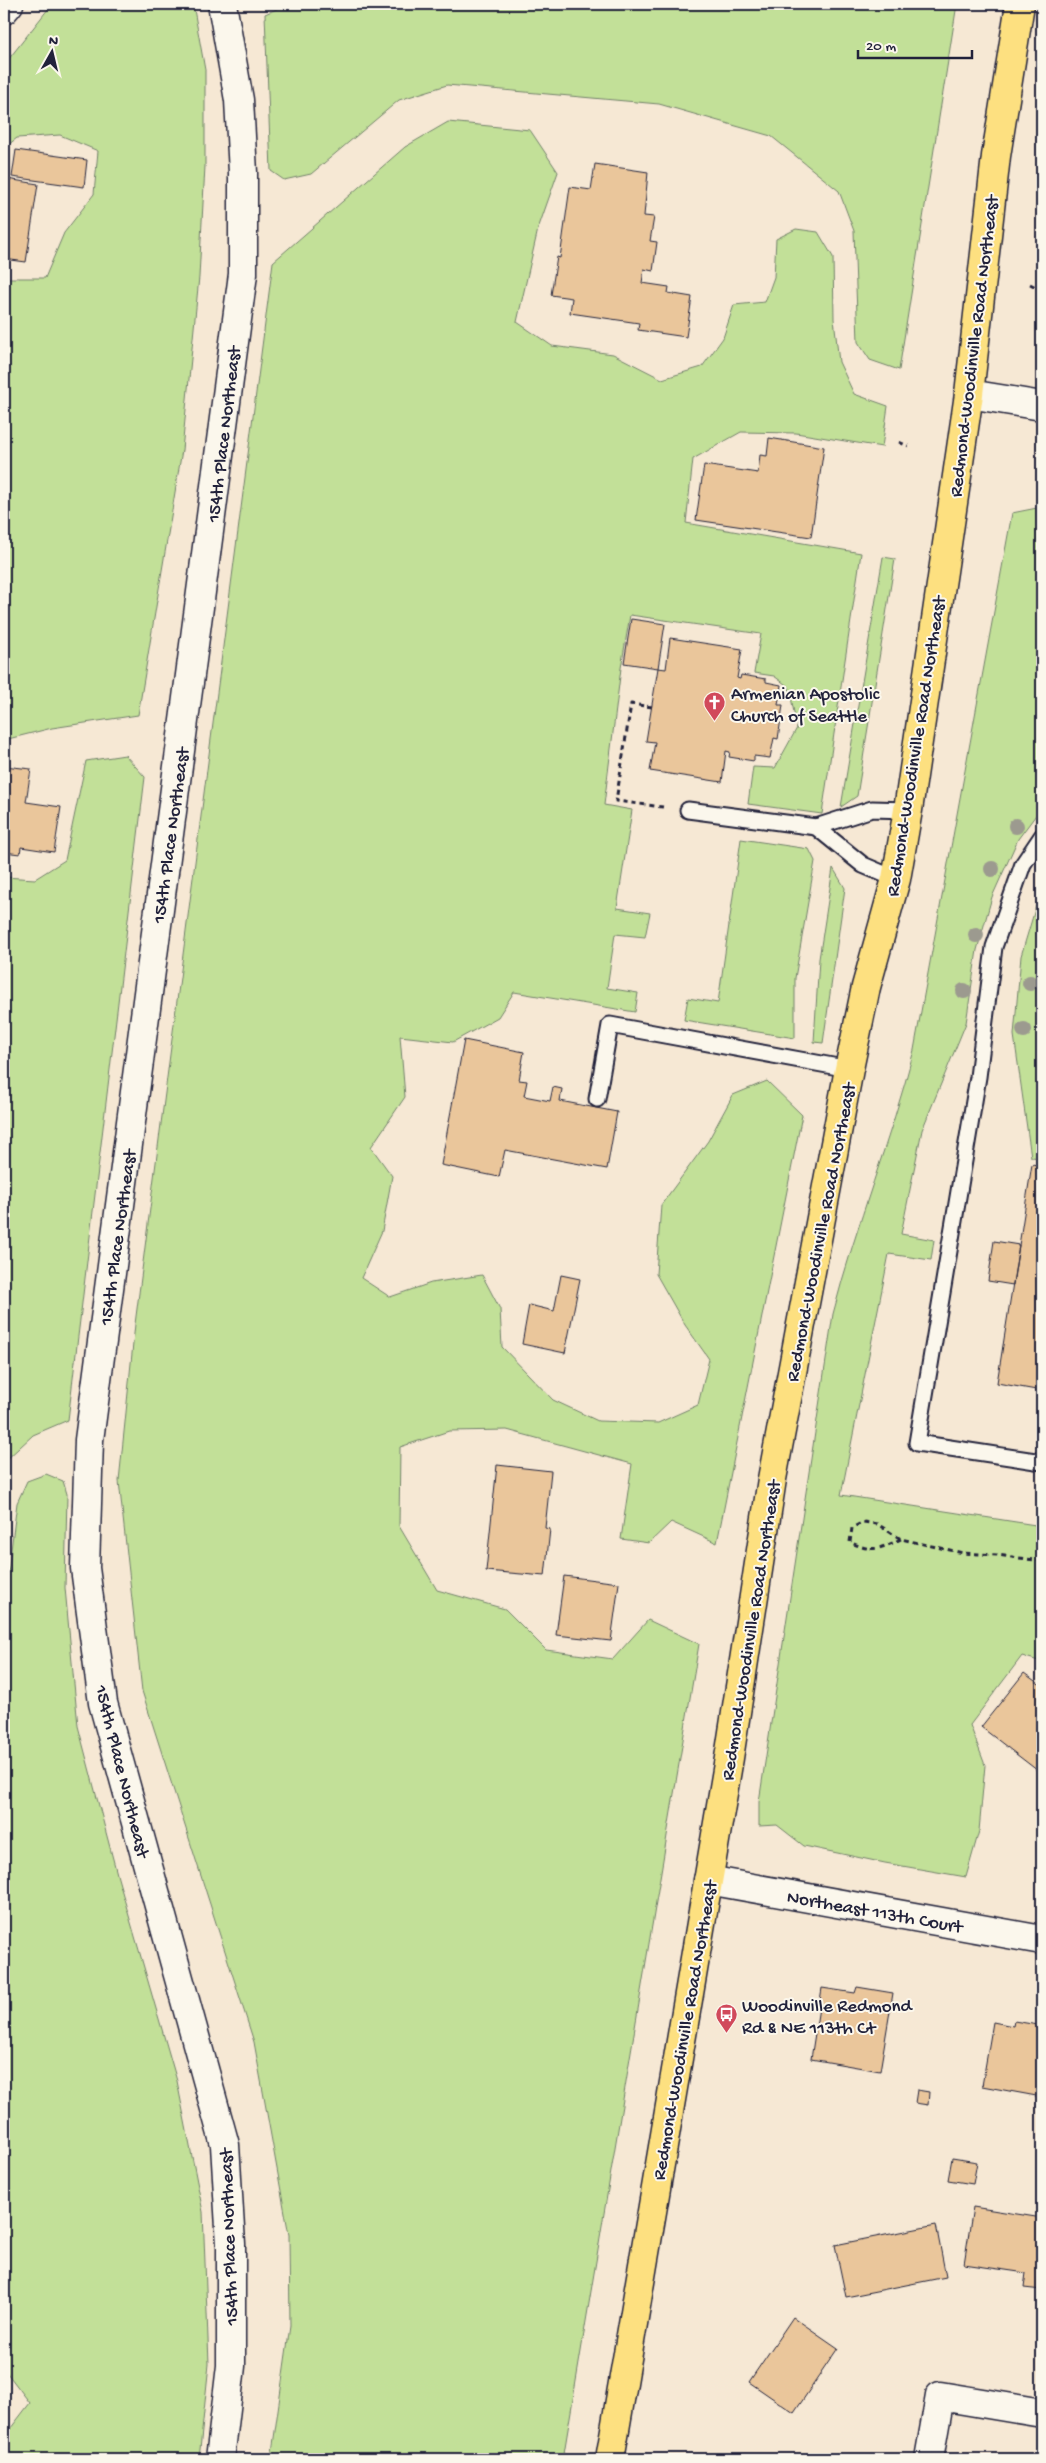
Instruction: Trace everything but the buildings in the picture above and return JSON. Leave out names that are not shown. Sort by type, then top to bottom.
[{"type":"main road","name":"Redmond-Woodinville Road Northeast","points":[[610,2459],[730,1758],[772,1479],[849,1069],[866,987],[896,879],[908,810],[969,394],[996,156],[1020,4]]},
{"type":"street","points":[[4,10],[9,4]]},
{"type":"street","name":"154th Place Northeast","points":[[220,2459],[231,2366],[231,2244],[225,2145],[103,1703],[85,1568],[89,1440],[243,274],[243,173],[239,100],[222,4]]},
{"type":"street","points":[[969,394],[1042,406]]},
{"type":"street","name":"Northeast 113th Court","points":[[708,1880],[1042,1940]]},
{"type":"street","points":[[929,2459],[940,2396],[1042,2413]]},
{"type":"lane","points":[[688,810],[816,827],[872,809],[908,810]]},
{"type":"lane","points":[[816,827],[863,865],[896,879]]},
{"type":"lane","points":[[1042,836],[1023,864],[994,947],[978,1077],[917,1443],[1042,1462]]},
{"type":"lane","points":[[597,1099],[610,1026],[849,1069]]},
{"type":"path","points":[[1030,284],[1042,290]]},
{"type":"path","points":[[899,442],[908,446]]},
{"type":"path","points":[[652,707],[631,704],[616,801],[688,810]]},
{"type":"path","points":[[901,1538],[884,1547],[865,1550],[850,1542],[852,1528],[863,1522],[877,1524],[901,1538],[963,1553],[1042,1561]]},
{"type":"green space","points":[[52,4],[193,4],[205,70],[205,166],[199,277],[182,450],[138,715],[52,728],[4,740],[4,278],[45,278],[64,233],[94,194],[98,151],[60,135],[17,138],[4,148],[4,65]]},
{"type":"green space","points":[[288,4],[957,4],[899,370],[870,360],[858,342],[854,231],[839,191],[771,136],[659,104],[447,85],[399,100],[311,174],[284,180],[271,171],[265,14]]},
{"type":"green space","points":[[448,122],[530,130],[558,172],[538,229],[517,322],[552,346],[613,354],[662,379],[702,367],[723,338],[734,305],[765,302],[774,277],[776,239],[796,229],[818,232],[833,257],[834,319],[839,362],[854,394],[888,406],[882,447],[796,433],[741,432],[693,459],[686,523],[861,553],[822,814],[748,804],[753,767],[775,768],[797,728],[789,687],[774,676],[754,673],[761,634],[630,615],[621,668],[604,805],[632,810],[617,908],[650,913],[645,937],[615,934],[607,988],[638,993],[635,1012],[514,992],[498,1017],[453,1042],[400,1036],[405,1097],[371,1147],[392,1176],[382,1231],[361,1278],[390,1297],[431,1283],[482,1275],[500,1309],[502,1347],[553,1400],[598,1421],[658,1423],[698,1405],[709,1359],[685,1325],[656,1274],[661,1205],[708,1141],[733,1095],[767,1081],[802,1115],[717,1543],[671,1522],[649,1543],[621,1539],[632,1464],[507,1430],[449,1431],[400,1447],[399,1526],[437,1590],[505,1609],[546,1650],[613,1659],[648,1620],[699,1644],[563,2459],[271,2459],[290,2326],[289,2235],[254,2042],[142,1691],[119,1481],[135,1324],[273,262],[405,147]]},
{"type":"green space","points":[[1042,507],[1042,807],[1018,839],[992,897],[977,950],[966,1023],[922,1130],[901,1234],[934,1240],[931,1260],[889,1254],[841,1495],[1042,1526],[1042,1662],[1022,1656],[970,1725],[985,1765],[979,1831],[966,1877],[804,1846],[777,1825],[759,1826],[759,1802],[833,1314],[914,1050],[1012,513]]},
{"type":"green space","points":[[883,557],[895,559],[857,796],[841,807]]},
{"type":"green space","points":[[125,755],[145,777],[68,1420],[33,1435],[6,1460],[4,1465],[4,877],[35,879],[65,860],[86,761]]},
{"type":"green space","points":[[741,839],[809,849],[815,861],[795,978],[795,1038],[684,1020],[688,998],[718,1003]]},
{"type":"green space","points":[[833,868],[845,888],[823,1043],[814,1042],[819,959]]},
{"type":"green space","points":[[1042,886],[1042,1158],[1031,1157],[1014,1035],[1021,956]]},
{"type":"green space","points":[[46,1474],[63,1481],[67,1494],[65,1588],[78,1726],[118,1878],[177,2081],[203,2212],[209,2364],[199,2459],[4,2459],[4,2437],[30,2403],[4,2369],[4,1605],[17,1503],[27,1481]]},
{"type":"place","name":"Armenian Apostolic Church of Seattle","points":[[715,722]]},
{"type":"place","name":"Woodinville Redmond Rd & NE 113th Ct","points":[[726,2034]]}]
